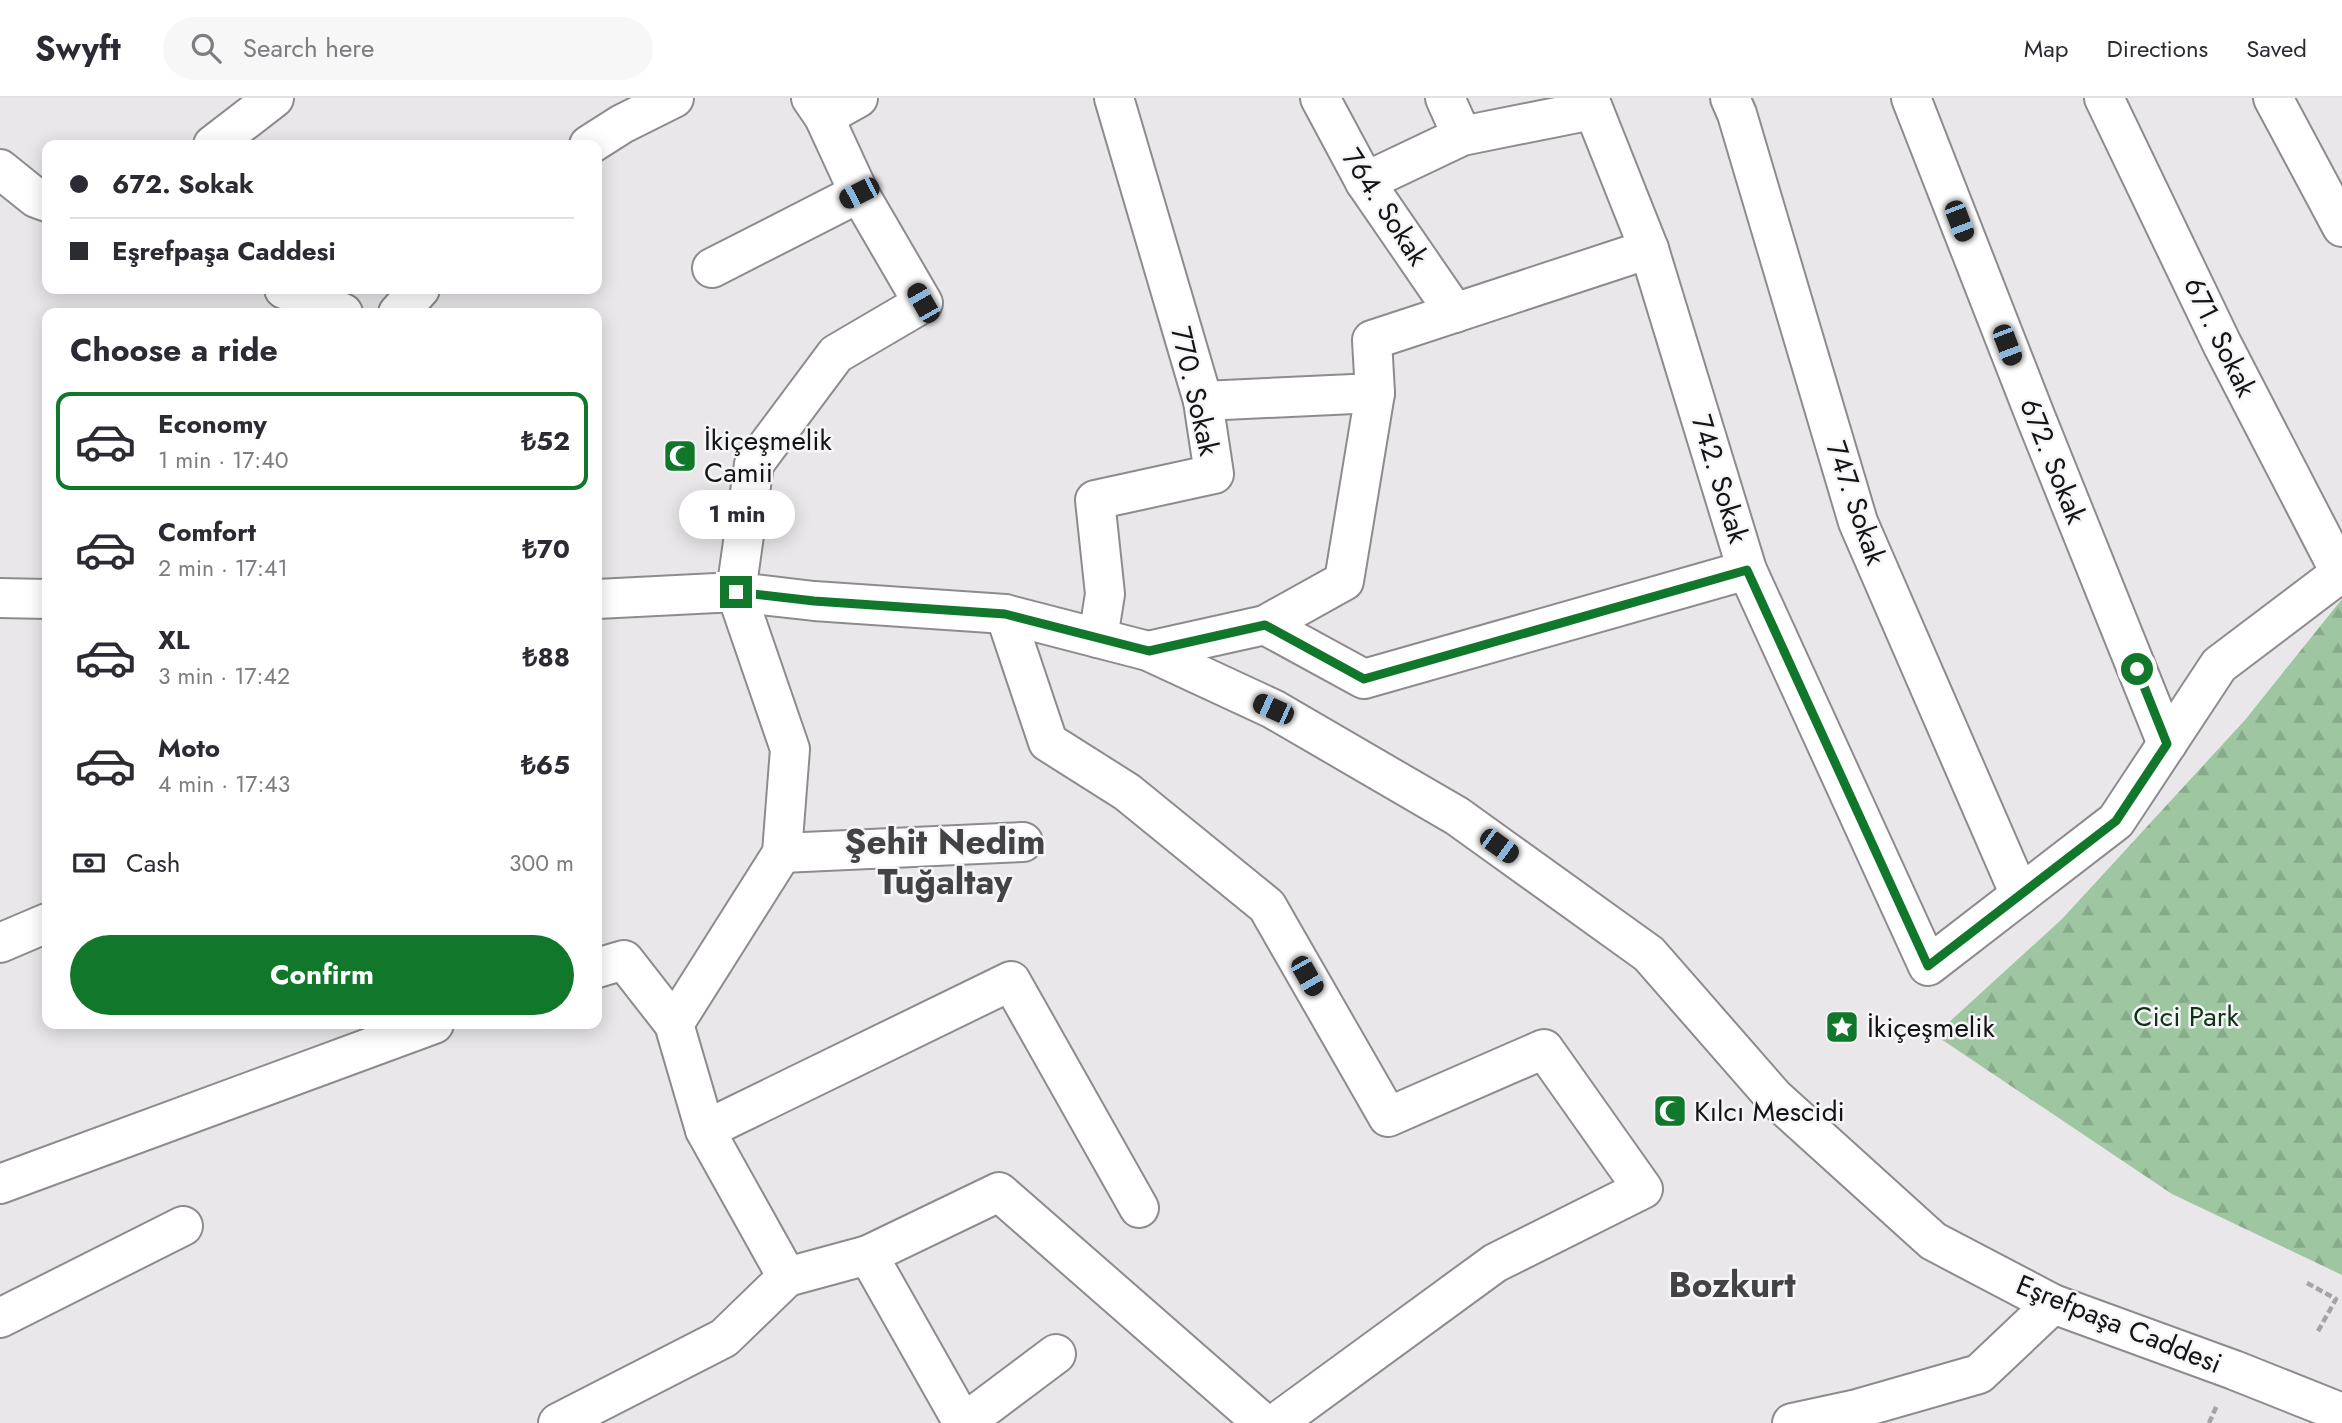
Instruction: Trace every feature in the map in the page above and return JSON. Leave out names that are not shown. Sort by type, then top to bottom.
[{"type":"street","points":[[219,140],[274,98]]},
{"type":"street","points":[[597,140],[674,98]]},
{"type":"street","points":[[674,1024],[782,853],[790,749],[736,592],[754,464],[836,354],[923,303],[859,193],[817,107],[858,98]]},
{"type":"street","name":"770. Sokak","points":[[1098,638],[1105,594],[1095,500],[1214,474],[1203,401],[1115,98]]},
{"type":"street","name":"764. Sokak","points":[[1320,98],[1365,182],[1455,313]]},
{"type":"street","points":[[1445,98],[1462,136]]},
{"type":"street","name":"747. Sokak","points":[[1730,98],[1858,522],[2020,895]]},
{"type":"street","name":"672. Sokak","points":[[1911,98],[2167,744]]},
{"type":"street","name":"671. Sokak","points":[[2104,98],[2222,344],[2341,573]]},
{"type":"street","points":[[2273,98],[2342,227]]},
{"type":"street","points":[[1365,182],[1462,136],[1590,104]]},
{"type":"street","name":"742. Sokak","points":[[1590,104],[1649,249],[1747,570],[1928,966],[2020,895]]},
{"type":"street","points":[[0,169],[42,200]]},
{"type":"street","points":[[712,268],[859,193]]},
{"type":"street","points":[[1149,651],[1265,625],[1344,581],[1375,393],[1372,340],[1649,249]]},
{"type":"street","points":[[296,294],[331,308]]},
{"type":"street","points":[[403,308],[415,294]]},
{"type":"street","points":[[1203,401],[1375,393]]},
{"type":"street","points":[[1265,625],[1364,679],[1747,570]]},
{"type":"street","points":[[2020,895],[2116,821],[2219,665],[2341,573]]},
{"type":"street","name":"Eşrefpaşa Caddesi","points":[[602,599],[736,592],[814,601],[1005,614],[1149,651],[1273,709],[1457,816],[1648,954],[1774,1097],[1933,1241],[2053,1304],[2234,1370],[2342,1413]]},
{"type":"street","points":[[0,598],[42,599]]},
{"type":"street","points":[[1005,614],[1048,742],[1127,792],[1267,906],[1388,1117],[1544,1049],[1643,1189],[1495,1263],[1276,1423]]},
{"type":"street","points":[[782,853],[1023,842]]},
{"type":"street","points":[[0,943],[42,925]]},
{"type":"street","points":[[602,967],[624,960],[674,1024],[705,1130],[787,1277]]},
{"type":"street","points":[[705,1130],[1011,981],[1139,1208]]},
{"type":"street","points":[[0,1184],[419,1029]]},
{"type":"street","points":[[558,1423],[724,1338],[787,1277],[868,1255],[999,1192],[1263,1423]]},
{"type":"street","points":[[0,1318],[183,1226]]},
{"type":"street","points":[[868,1255],[963,1423],[1056,1353]]},
{"type":"street","points":[[1792,1423],[1857,1409],[1979,1374],[2053,1304]]},
{"type":"path","points":[[2307,1283],[2336,1299],[2317,1333]]},
{"type":"green space","name":"Cici Park","points":[[2342,599],[2342,1275],[2172,1194],[1935,1035],[2062,919],[2245,720]]},
{"type":"place","name":"İkiçeşmelik Camii","points":[[680,456]]},
{"type":"place","name":"İkiçeşmelik","points":[[1842,1027]]},
{"type":"place","name":"Kılcı Mescidi","points":[[1670,1111]]},
{"type":"district","name":"Şehit Nedim Tuğaltay","points":[[945,862]]},
{"type":"district","name":"Bozkurt","points":[[1732,1285]]},
{"type":"route","points":[[736,592],[814,601],[1005,614],[1149,651],[1265,625],[1364,679],[1747,570],[1928,966],[2116,821],[2167,744],[2137,669]]}]
